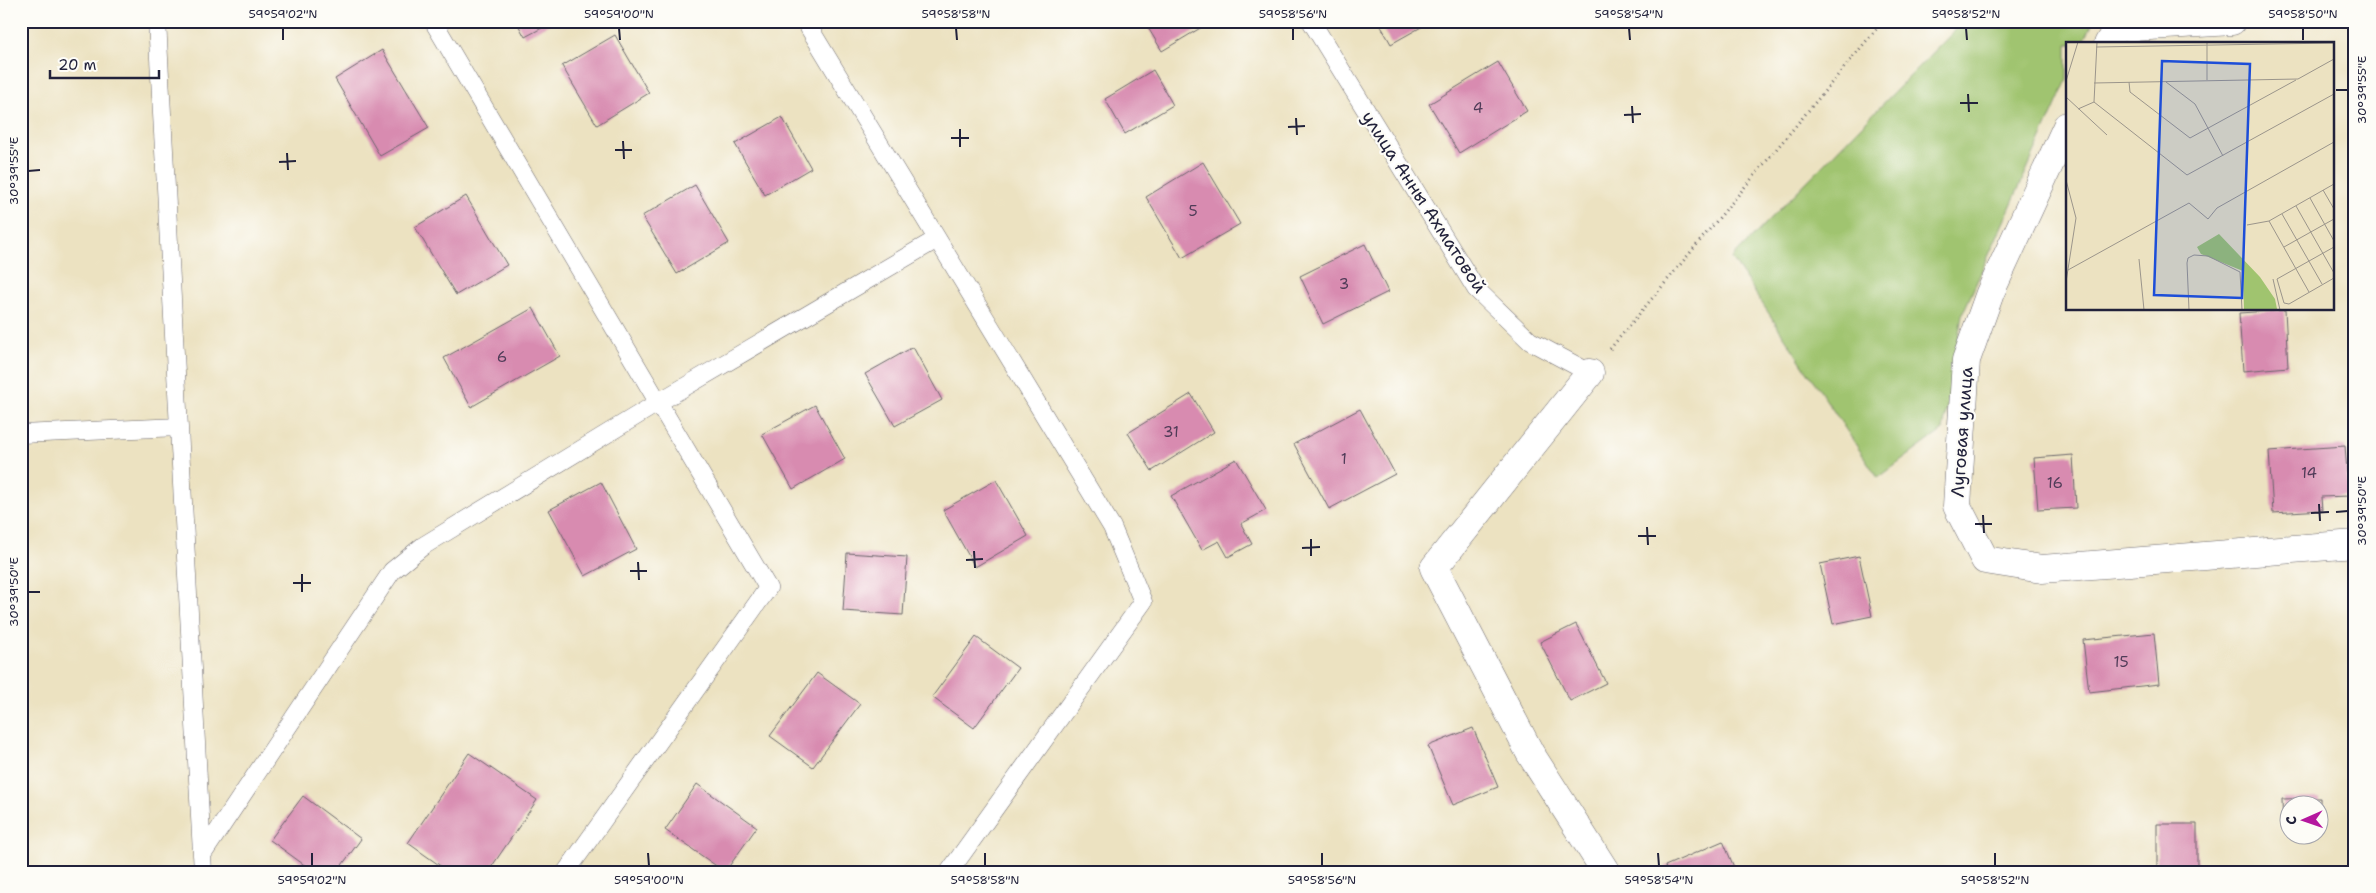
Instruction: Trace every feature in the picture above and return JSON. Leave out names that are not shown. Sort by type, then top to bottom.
[{"type":"street","points":[[2112,36],[2232,21]]},
{"type":"street","name":"Луговая улица","points":[[2066,128],[1990,292],[1966,360],[1958,506],[1985,560],[2042,569],[2355,544]]},
{"type":"street","points":[[1590,373],[1434,568],[1530,752],[1606,872]]},
{"type":"lane","points":[[157,21],[203,863]]},
{"type":"lane","points":[[434,21],[768,588],[566,872]]},
{"type":"lane","points":[[806,21],[1112,527],[1143,602],[949,872]]},
{"type":"lane","name":"улица Анны Ахматовой","points":[[1311,21],[1476,289],[1530,341],[1590,373]]},
{"type":"lane","points":[[203,863],[392,571],[422,546],[659,402],[937,239]]},
{"type":"lane","points":[[21,434],[179,427]]},
{"type":"path","points":[[1590,373],[1883,21]]},
{"type":"green space","points":[[1964,21],[2093,21],[2084,42],[2066,42],[2066,82],[1962,315],[1943,430],[1878,478],[1732,258]]},
{"type":"building","points":[[516,21],[555,21],[525,37]]},
{"type":"building","points":[[1144,21],[1212,21],[1162,51]]},
{"type":"building","points":[[1378,21],[1432,21],[1391,44]]},
{"type":"building","points":[[615,35],[649,93],[597,125],[562,66]]},
{"type":"building","points":[[382,50],[429,128],[380,156],[335,79]]},
{"type":"building","points":[[1498,62],[1527,111],[1459,153],[1429,104]]},
{"type":"building","points":[[1153,70],[1173,105],[1125,134],[1105,99]]},
{"type":"building","points":[[782,117],[811,168],[765,195],[735,144]]},
{"type":"building","points":[[1203,162],[1240,224],[1182,258],[1146,197]]},
{"type":"building","points":[[695,185],[729,243],[677,274],[642,216]]},
{"type":"building","points":[[466,196],[507,265],[456,295],[415,227]]},
{"type":"building","points":[[1365,244],[1388,292],[1323,324],[1300,276]]},
{"type":"building","points":[[533,308],[560,356],[471,407],[444,358]]},
{"type":"building","points":[[2285,310],[2288,367],[2243,371],[2239,313]]},
{"type":"building","points":[[913,347],[942,400],[895,426],[865,374]]},
{"type":"building","points":[[1191,394],[1214,432],[1152,471],[1128,433]]},
{"type":"building","points":[[815,405],[845,459],[793,489],[762,434]]},
{"type":"building","points":[[1360,409],[1395,474],[1329,509],[1294,444]]},
{"type":"building","points":[[2345,446],[2349,496],[2321,497],[2322,510],[2273,513],[2269,451]]},
{"type":"building","points":[[2073,455],[2076,508],[2038,510],[2034,458]]},
{"type":"building","points":[[1236,459],[1266,510],[1241,524],[1252,544],[1228,557],[1219,541],[1202,550],[1171,496]]},
{"type":"building","points":[[996,480],[1028,536],[975,567],[943,510]]},
{"type":"building","points":[[601,482],[636,549],[585,576],[549,510]]},
{"type":"building","points":[[847,553],[907,557],[903,615],[843,611]]},
{"type":"building","points":[[1859,556],[1872,616],[1833,624],[1820,564]]},
{"type":"building","points":[[1576,624],[1606,683],[1570,701],[1540,642]]},
{"type":"building","points":[[2154,633],[2159,684],[2089,692],[2083,640]]},
{"type":"building","points":[[976,637],[1018,668],[974,728],[932,697]]},
{"type":"building","points":[[817,673],[860,704],[813,767],[770,736]]},
{"type":"building","points":[[1473,728],[1498,787],[1453,805],[1428,746]]},
{"type":"building","points":[[469,753],[537,800],[488,872],[449,872],[408,843]]},
{"type":"building","points":[[697,784],[757,827],[725,872],[665,830]]},
{"type":"building","points":[[303,796],[361,839],[337,872],[314,872],[270,840]]},
{"type":"building","points":[[2157,824],[2197,824],[2197,872],[2157,872]]},
{"type":"building","points":[[1723,841],[1736,872],[1667,872],[1665,866]]}]
